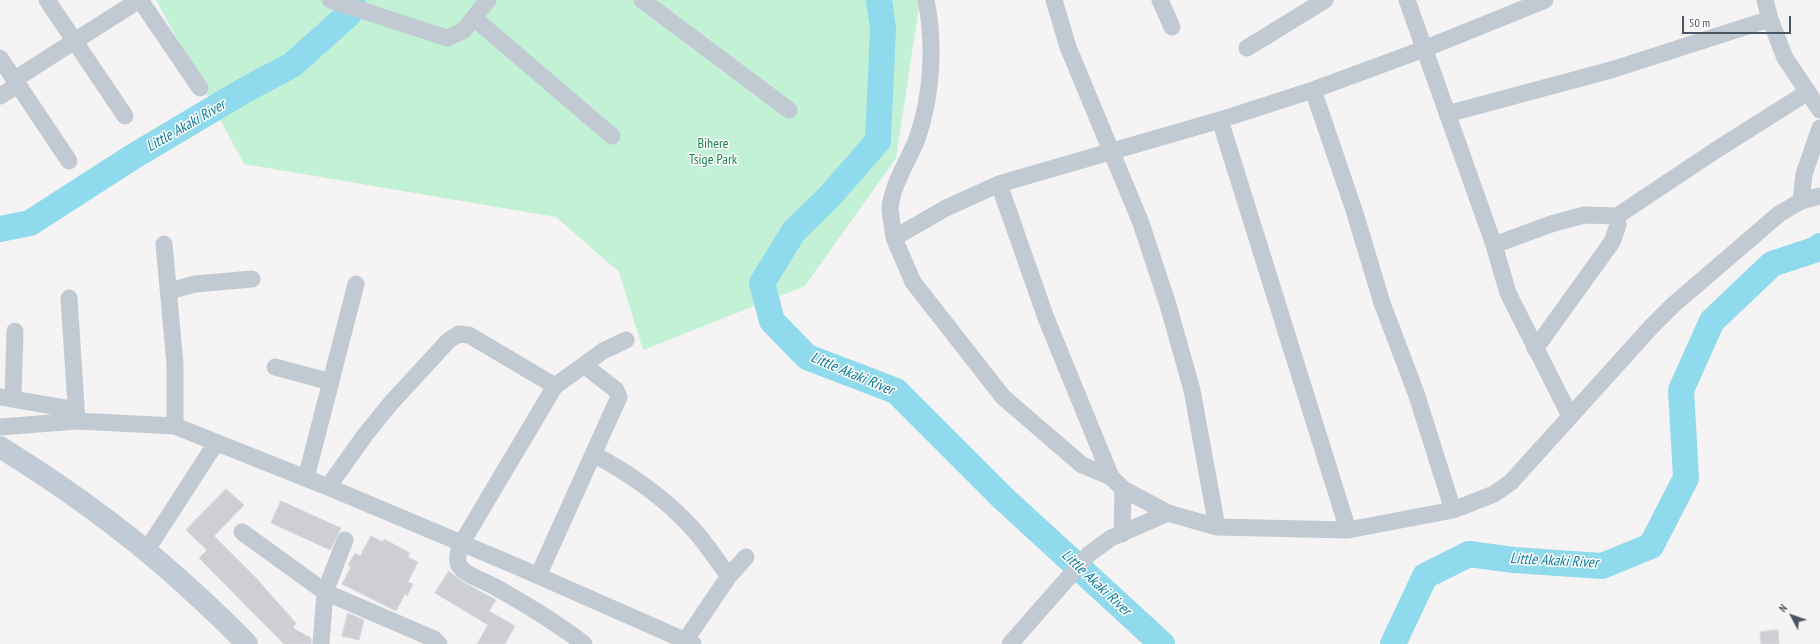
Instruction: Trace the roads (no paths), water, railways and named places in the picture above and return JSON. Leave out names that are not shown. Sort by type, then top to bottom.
[{"type":"street","points":[[46,0],[125,116]]},
{"type":"street","points":[[0,96],[16,82],[139,0],[200,88]]},
{"type":"street","points":[[331,1],[447,38],[463,31],[488,0]]},
{"type":"street","points":[[642,0],[789,110]]},
{"type":"street","points":[[926,0],[930,20],[929,80],[925,111],[917,139],[892,199],[890,210],[894,238],[913,282],[1003,397],[1082,465],[1117,483],[1168,513],[1217,526],[1348,530],[1453,510],[1494,494],[1510,482],[1672,306],[1779,214],[1801,201],[1820,196]]},
{"type":"street","points":[[1054,0],[1068,47],[1141,223],[1168,305],[1192,390],[1217,526]]},
{"type":"street","points":[[1160,0],[1172,27]]},
{"type":"street","points":[[1247,48],[1325,0]]},
{"type":"street","points":[[1407,0],[1494,245],[1508,294],[1570,416]]},
{"type":"street","points":[[894,238],[946,208],[999,184],[1220,120],[1313,90],[1424,49],[1545,0]]},
{"type":"street","points":[[1765,0],[1770,20],[1785,58],[1820,110]]},
{"type":"street","points":[[474,18],[612,136]]},
{"type":"street","points":[[1447,114],[1611,70],[1770,20]]},
{"type":"street","points":[[0,58],[69,161]]},
{"type":"street","points":[[1313,90],[1354,210],[1382,303],[1416,394],[1453,510]]},
{"type":"street","points":[[1494,245],[1551,224],[1584,215],[1617,216],[1716,150],[1808,92]]},
{"type":"street","points":[[1220,120],[1348,530]]},
{"type":"street","points":[[1801,201],[1804,174],[1820,128]]},
{"type":"street","points":[[999,184],[1046,318],[1117,483],[1122,534]]},
{"type":"street","points":[[1535,349],[1612,242],[1618,225],[1617,216]]},
{"type":"street","points":[[164,244],[175,364],[175,426]]},
{"type":"street","points":[[169,291],[195,284],[252,279]]},
{"type":"street","points":[[306,478],[356,284]]},
{"type":"street","points":[[69,298],[77,415]]},
{"type":"street","points":[[15,331],[7,398],[77,415],[175,426],[328,487],[689,642],[728,576],[746,557]]},
{"type":"street","points":[[328,487],[365,435],[391,403],[449,340],[459,334],[469,335],[556,386]]},
{"type":"street","points":[[584,644],[565,630],[497,587],[466,572],[459,566],[457,559],[460,544],[556,386],[603,351],[626,340]]},
{"type":"street","points":[[538,576],[619,394],[584,365]]},
{"type":"street","points":[[275,367],[331,382]]},
{"type":"street","points":[[0,427],[77,415]]},
{"type":"street","points":[[146,551],[216,443]]},
{"type":"street","points":[[0,447],[51,479],[113,523],[185,584],[247,644]]},
{"type":"street","points":[[593,454],[635,478],[674,511],[694,530],[728,576]]},
{"type":"street","points":[[1010,644],[1089,554],[1105,542],[1168,513]]},
{"type":"street","points":[[242,532],[325,592],[434,639],[439,644]]},
{"type":"street","points":[[321,644],[325,592],[345,540]]},
{"type":"waterway","name":"Little Akaki River","points":[[0,229],[30,223],[134,156],[245,90],[292,65],[349,14],[353,0]]},
{"type":"waterway","name":"Little Akaki River","points":[[879,0],[883,29],[878,141],[829,197],[794,231],[762,283],[772,321],[807,357],[896,391],[1003,498],[1162,644]]},
{"type":"waterway","name":"Little Akaki River","points":[[1393,644],[1425,576],[1469,554],[1514,560],[1602,566],[1651,546],[1686,478],[1681,390],[1712,321],[1772,264],[1817,249],[1820,246]]},
{"type":"park label","name":"Bihere Tsige Park","points":[[713,152]]}]
